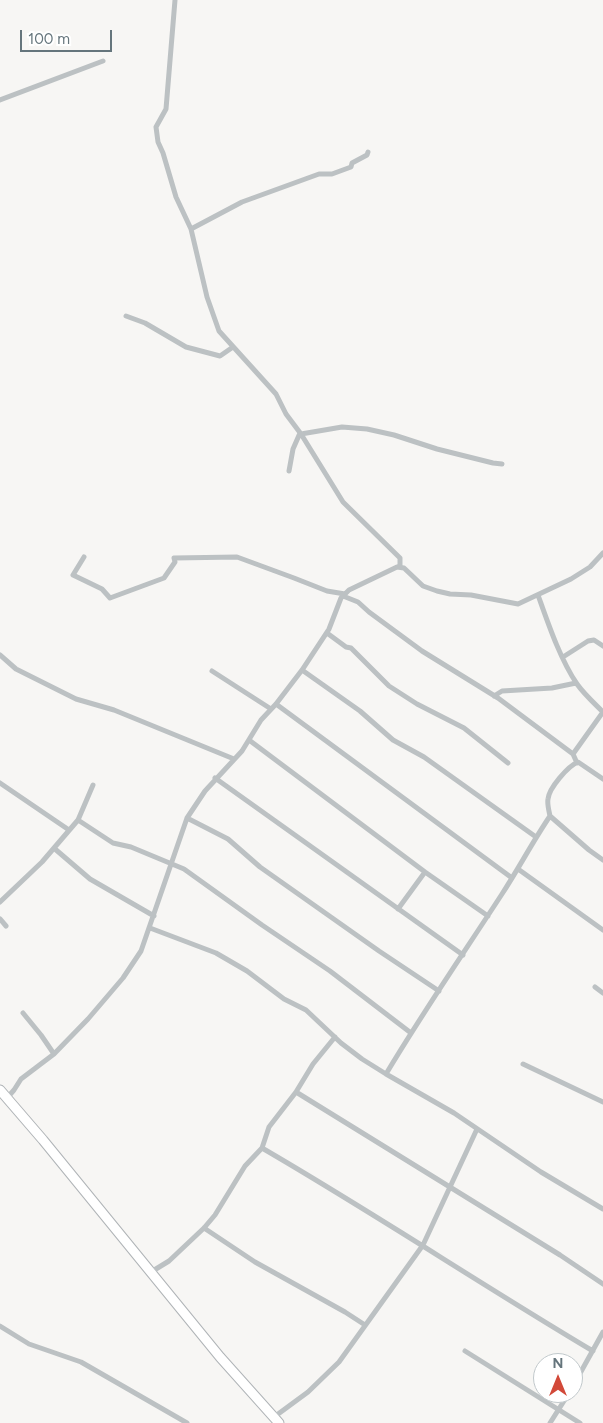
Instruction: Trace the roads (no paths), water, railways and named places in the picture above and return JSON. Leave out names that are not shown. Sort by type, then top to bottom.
[{"type":"highway","points":[[0,1090],[220,1357],[277,1420]]},
{"type":"street","points":[[175,0],[166,110],[156,127],[158,142],[176,198],[191,229],[207,298],[219,332],[276,394],[286,414],[301,433],[343,502],[400,558],[400,568]]},
{"type":"street","points":[[0,100],[103,61]]},
{"type":"street","points":[[191,229],[242,202],[318,174],[332,174],[351,166],[352,163],[367,155],[368,152]]},
{"type":"street","points":[[126,316],[145,323],[186,347],[220,356],[233,346]]},
{"type":"street","points":[[301,433],[342,427],[364,429],[394,435],[447,451],[502,464]]},
{"type":"street","points":[[289,471],[293,449],[301,433]]},
{"type":"street","points":[[7,1098],[21,1079],[54,1054],[88,1019],[123,978],[141,951],[187,818],[200,797],[234,760],[261,720],[302,670],[327,633],[344,595],[349,590],[397,566],[404,568],[423,586],[450,594],[471,595],[518,604],[571,580],[590,566],[603,553]]},
{"type":"street","points":[[84,557],[73,575],[102,589],[110,598],[164,578],[175,562],[174,558],[227,557],[237,557],[326,591],[344,595],[358,602],[422,651],[494,696],[573,754],[577,762],[603,780]]},
{"type":"street","points":[[538,595],[551,633],[576,683],[603,712],[573,754]]},
{"type":"street","points":[[327,633],[351,648],[389,686],[418,704],[464,728],[508,763]]},
{"type":"street","points":[[563,657],[588,641],[594,640],[603,646]]},
{"type":"street","points":[[0,656],[16,669],[76,699],[114,710],[234,760]]},
{"type":"street","points":[[212,670],[271,709]]},
{"type":"street","points":[[302,670],[360,711],[393,740],[424,757],[536,837]]},
{"type":"street","points":[[494,696],[502,690],[552,688],[576,683]]},
{"type":"street","points":[[276,704],[512,878]]},
{"type":"street","points":[[249,740],[425,872],[488,916]]},
{"type":"street","points":[[577,762],[550,789],[547,800],[550,816],[603,860]]},
{"type":"street","points":[[216,778],[463,955]]},
{"type":"street","points":[[0,783],[69,830]]},
{"type":"street","points":[[0,902],[20,885],[55,849],[78,820],[93,784]]},
{"type":"street","points":[[386,1074],[550,816]]},
{"type":"street","points":[[187,818],[228,839],[260,867],[439,991]]},
{"type":"street","points":[[78,820],[114,842],[184,869],[330,971],[412,1033]]},
{"type":"street","points":[[55,849],[90,880],[154,916]]},
{"type":"street","points":[[518,869],[603,930]]},
{"type":"street","points":[[398,909],[425,872]]},
{"type":"street","points":[[0,919],[6,926]]},
{"type":"street","points":[[150,928],[216,953],[247,971],[284,999],[306,1010],[362,1059],[454,1113],[541,1172],[603,1209]]},
{"type":"street","points":[[595,987],[603,993]]},
{"type":"street","points":[[22,1013],[54,1054]]},
{"type":"street","points":[[151,1272],[169,1261],[204,1228],[219,1209],[245,1166],[262,1148],[269,1127],[335,1036]]},
{"type":"street","points":[[523,1064],[603,1102]]},
{"type":"street","points":[[296,1092],[560,1255],[603,1284]]},
{"type":"street","points":[[277,1420],[333,1368],[423,1245],[477,1129]]},
{"type":"street","points":[[262,1148],[593,1351]]},
{"type":"street","points":[[204,1228],[255,1262],[365,1325]]},
{"type":"street","points":[[0,1326],[29,1344],[81,1362],[187,1423]]},
{"type":"street","points":[[583,1368],[603,1332]]},
{"type":"street","points":[[465,1351],[580,1423]]},
{"type":"street","points":[[550,1423],[563,1403]]}]
